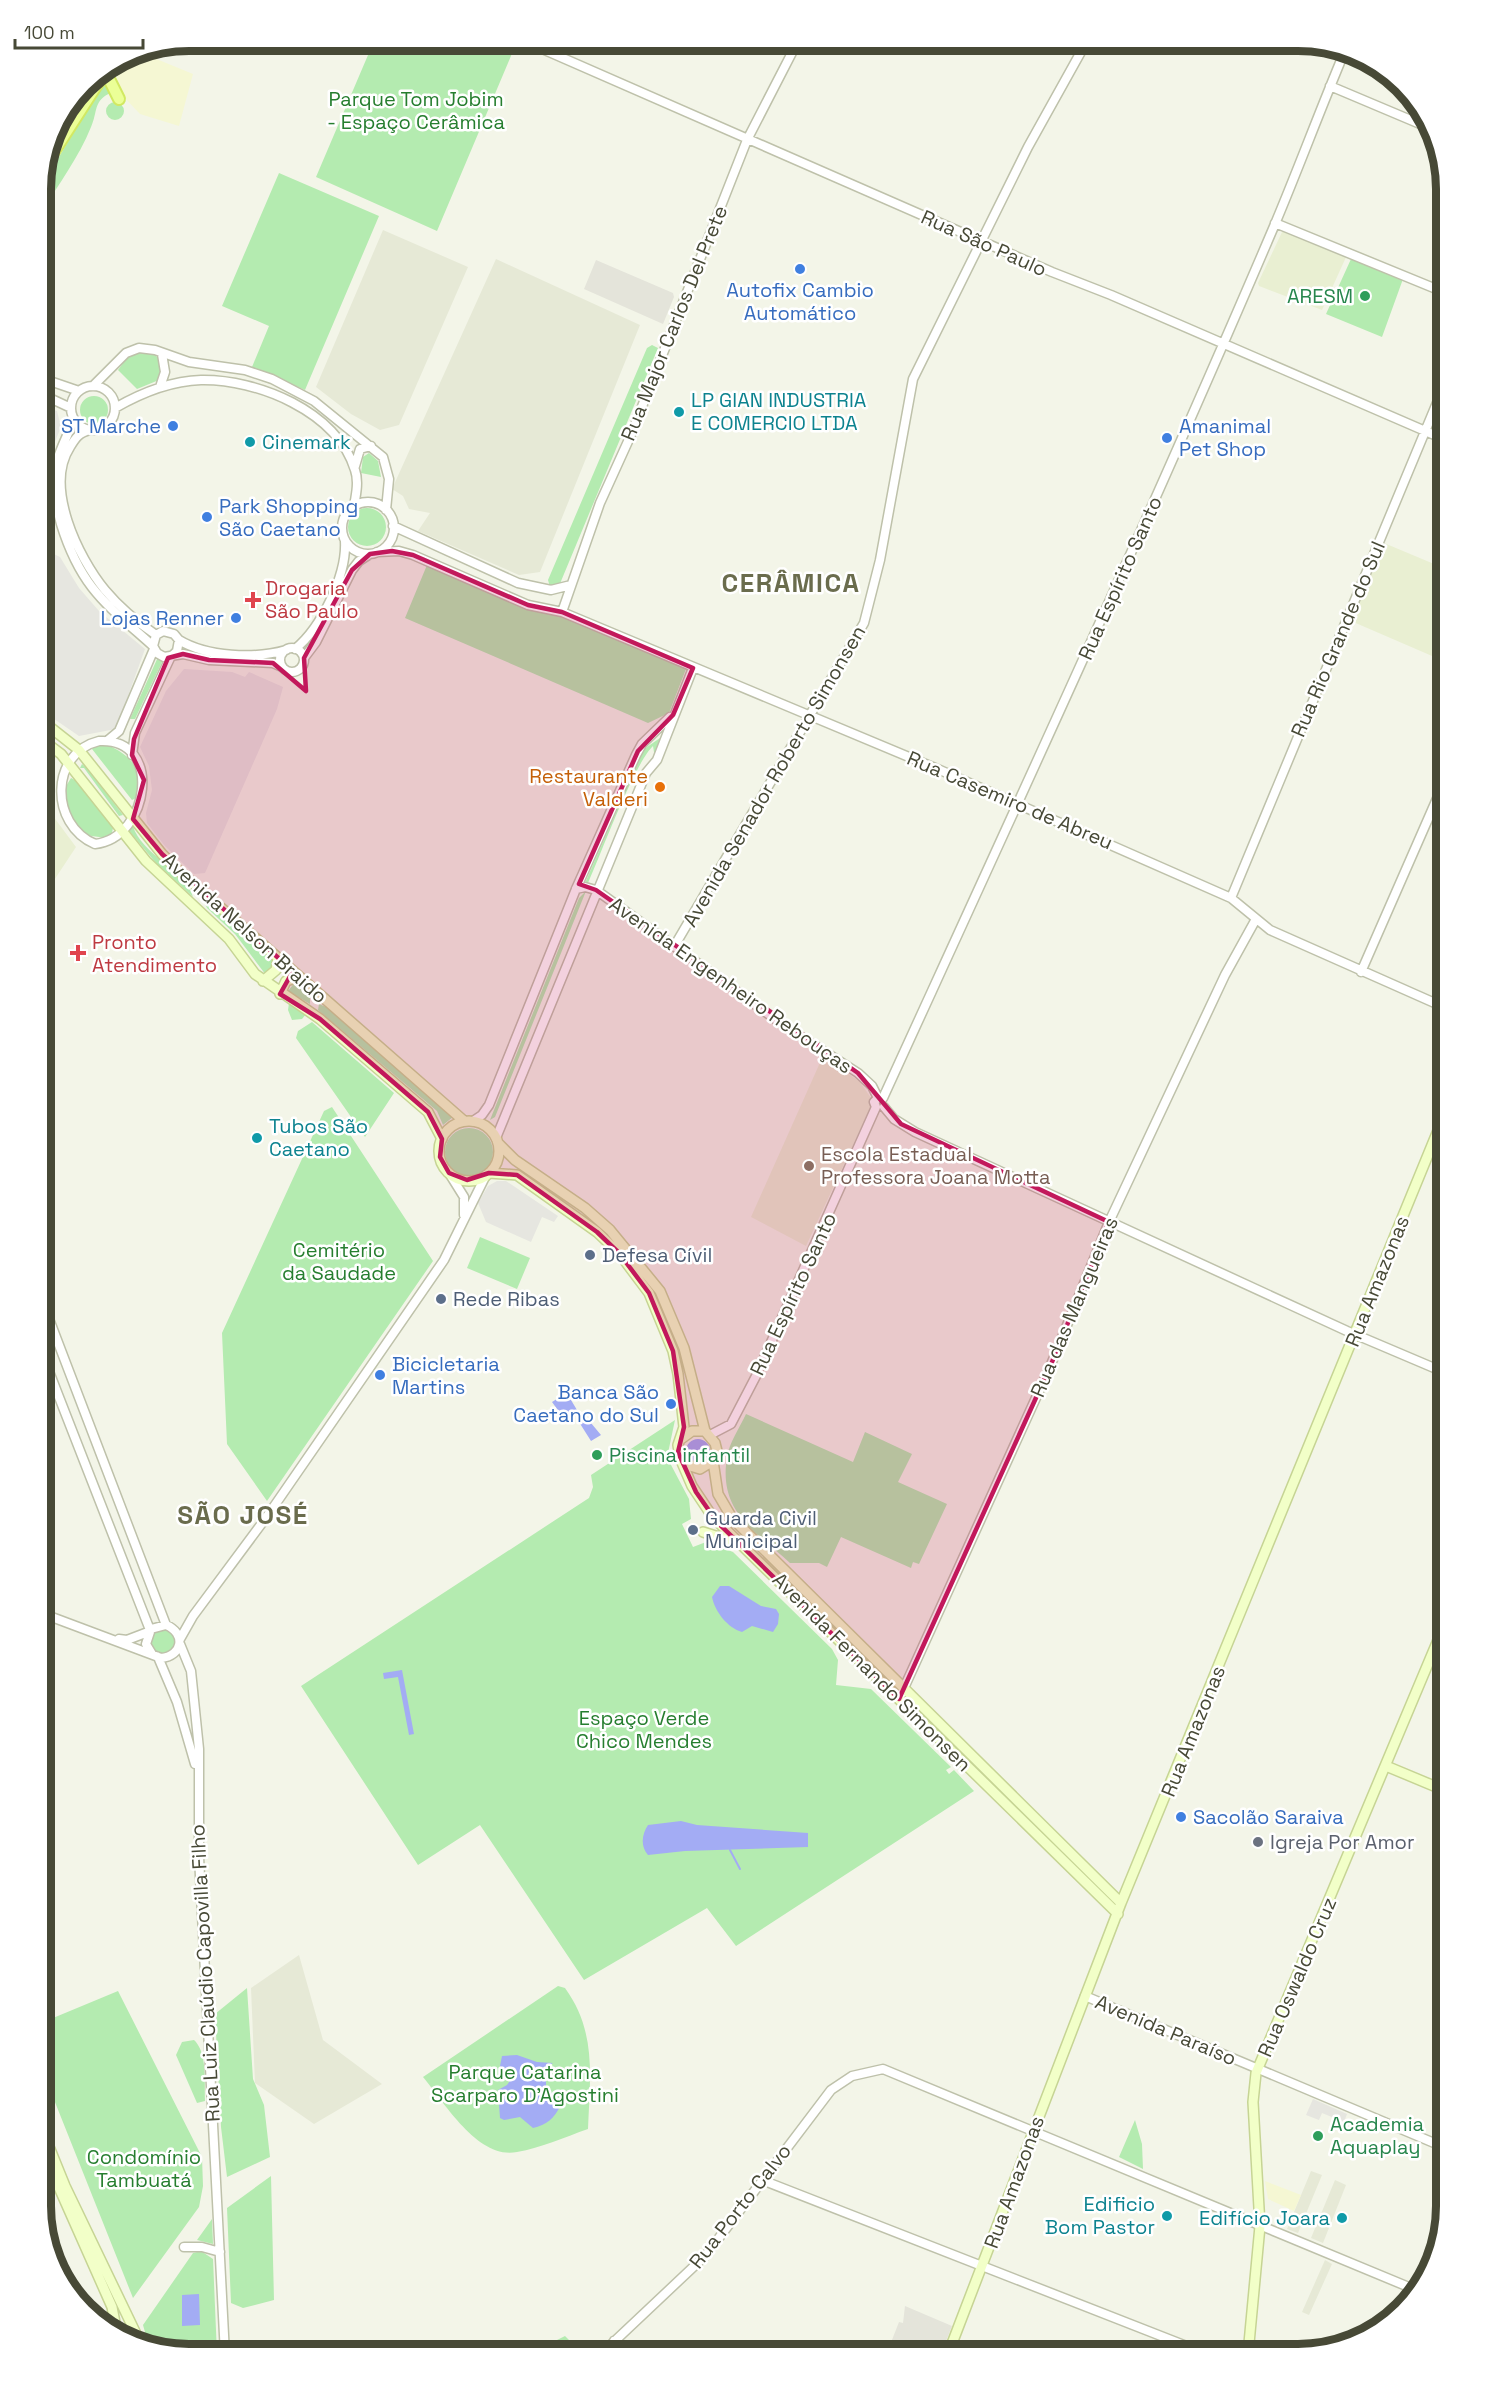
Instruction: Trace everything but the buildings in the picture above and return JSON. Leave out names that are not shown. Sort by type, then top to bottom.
[{"type":"main road","points":[[109,77],[119,99]]},
{"type":"main road","points":[[60,142],[94,89]]},
{"type":"main road","name":"Avenida Nelson Braido","points":[[51,728],[79,750],[162,854],[198,888],[469,1121]]},
{"type":"main road","name":"Avenida Nelson Braido","points":[[51,748],[69,765],[160,876],[229,939],[263,981],[312,1013],[428,1112],[442,1139]]},
{"type":"main road","points":[[198,888],[202,913]]},
{"type":"main road","points":[[263,981],[276,970],[278,958]]},
{"type":"main road","points":[[280,994],[286,981],[299,977]]},
{"type":"main road","points":[[312,1013],[316,1001],[315,990]]},
{"type":"main road","points":[[469,1121],[488,1127],[497,1140],[498,1159],[488,1174],[467,1180],[449,1173],[440,1157],[442,1139],[452,1127],[469,1121]]},
{"type":"main road","name":"Rua Amazonas","points":[[952,2344],[1121,1903],[1436,1136]]},
{"type":"main road","name":"Avenida Fernando Simonsen","points":[[497,1140],[514,1160],[571,1197],[610,1230],[660,1291],[684,1348],[707,1433],[717,1451],[713,1461],[718,1494],[732,1518],[1121,1903]]},
{"type":"main road","name":"Avenida Fernando Simonsen","points":[[488,1174],[517,1175],[555,1201],[597,1232],[619,1253],[640,1280],[656,1307],[673,1351],[682,1398],[684,1427],[678,1452],[692,1486],[704,1506],[1118,1914]]},
{"type":"main road","points":[[681,1439],[692,1431],[707,1433]]},
{"type":"main road","points":[[684,1464],[700,1469],[713,1461]]},
{"type":"main road","points":[[703,1532],[740,1544]]},
{"type":"main road","name":"Rua Oswaldo Cruz","points":[[1249,2344],[1260,2226],[1253,2102],[1258,2069],[1436,1645]]},
{"type":"main road","points":[[1386,1766],[1436,1787]]},
{"type":"main road","points":[[51,2153],[136,2333]]},
{"type":"main road","points":[[51,2171],[112,2307],[115,2322]]},
{"type":"street","name":"Rua São Paulo","points":[[547,51],[747,140],[1436,436]]},
{"type":"street","name":"Rua Major Carlos Del Prete","points":[[562,612],[600,503],[630,437],[747,140],[793,51]]},
{"type":"street","name":"Avenida Senador Roberto Simonsen","points":[[675,945],[864,623],[880,560],[913,378],[1028,147],[1081,51]]},
{"type":"street","name":"Rua Espírito Santo","points":[[707,1433],[731,1424],[756,1376],[1019,803],[1275,223],[1342,58]]},
{"type":"street","points":[[1330,86],[1419,124]]},
{"type":"street","points":[[1275,223],[1436,289]]},
{"type":"street","points":[[51,381],[79,391],[93,386],[126,353],[148,348],[189,362],[245,370],[296,388],[332,413],[383,457],[387,468],[386,510],[393,526],[391,539],[374,553],[359,561],[352,570],[320,634],[304,658],[302,667],[296,672],[288,671],[273,663],[210,660],[183,654],[160,655],[99,598],[86,582],[69,551],[58,513],[54,475],[74,419],[71,408],[79,391]]},
{"type":"street","points":[[160,387],[165,372],[162,354]]},
{"type":"street","points":[[156,635],[134,620],[105,590],[87,564],[72,531],[64,505],[60,472],[66,452],[76,436],[108,425],[115,408],[160,387],[199,380],[222,380],[266,390],[284,398],[314,417],[342,446],[355,470]]},
{"type":"street","points":[[93,386],[108,393],[115,408]]},
{"type":"street","points":[[51,399],[71,408]]},
{"type":"street","name":"Rua Rio Grande do Sul","points":[[1231,898],[1436,406]]},
{"type":"street","points":[[74,419],[90,430]]},
{"type":"street","points":[[282,667],[281,656],[314,630],[345,559],[342,525],[344,518],[354,506],[358,453],[364,447],[371,446]]},
{"type":"street","points":[[354,506],[371,503],[386,510]]},
{"type":"street","points":[[393,526],[527,585],[551,590],[571,585]]},
{"type":"street","points":[[345,540],[355,551],[374,553]]},
{"type":"street","name":"Rua Casemiro de Abreu","points":[[374,553],[399,551],[413,555],[519,602],[545,610],[562,612],[1019,803],[1231,898],[1277,933],[1436,1004]]},
{"type":"street","points":[[519,602],[527,585]]},
{"type":"street","points":[[156,635],[163,631],[171,632],[179,640],[195,648],[224,653],[275,653],[290,649],[304,658]]},
{"type":"street","points":[[107,741],[119,731],[154,648],[156,635]]},
{"type":"street","points":[[132,755],[135,733],[171,656],[177,651],[179,640]]},
{"type":"street","points":[[497,1140],[596,890],[646,773],[657,760],[693,668]]},
{"type":"street","points":[[469,1121],[482,1115],[489,1105],[576,889],[638,751],[673,715]]},
{"type":"street","points":[[107,741],[117,744],[132,755],[140,766],[144,780],[143,792],[133,819],[107,843],[95,844],[76,829],[64,813],[60,798],[69,765],[79,750],[91,743],[107,741]]},
{"type":"street","points":[[1361,972],[1436,801]]},
{"type":"street","name":"Avenida Engenheiro Rebouças","points":[[576,889],[585,887],[596,890],[785,1026],[858,1073],[872,1086],[880,1102],[894,1119],[915,1131],[1109,1222],[1436,1369]]},
{"type":"street","name":"Rua das Mangueiras","points":[[899,1699],[1050,1367],[1109,1222],[1225,975],[1256,919]]},
{"type":"street","points":[[449,1173],[464,1197],[464,1218]]},
{"type":"street","points":[[51,1617],[156,1656],[173,1654],[193,1616],[265,1519],[444,1260],[488,1174]]},
{"type":"street","points":[[51,1324],[168,1625],[177,1631],[180,1642]]},
{"type":"street","points":[[51,1377],[149,1631],[146,1644],[156,1656]]},
{"type":"street","points":[[107,1637],[127,1640],[156,1626],[168,1625],[193,1616]]},
{"type":"street","name":"Rua Luiz Claúdio Capovilla Filho","points":[[180,1642],[191,1671],[199,1749],[197,1772],[199,1857],[225,2344]]},
{"type":"street","name":"Rua Luiz Claúdio Capovilla Filho","points":[[156,1656],[183,1721],[197,1772]]},
{"type":"street","points":[[183,1721],[196,1716]]},
{"type":"street","name":"Avenida Paraíso","points":[[1084,1996],[1436,2144]]},
{"type":"street","name":"Rua Porto Calvo","points":[[614,2342],[706,2255],[831,2090],[852,2076],[883,2069],[1032,2132]]},
{"type":"street","points":[[1032,2132],[1409,2287]]},
{"type":"street","points":[[762,2180],[1180,2344]]},
{"type":"street","points":[[184,2247],[202,2247],[220,2252]]},
{"type":"street","points":[[614,2342],[619,2344]]},
{"type":"highlighted area","points":[[392,551],[413,555],[528,605],[562,612],[693,668],[673,715],[638,751],[579,884],[596,890],[858,1073],[901,1124],[1109,1222],[1050,1367],[899,1699],[717,1522],[696,1492],[678,1452],[684,1427],[673,1351],[649,1293],[619,1253],[597,1232],[517,1175],[489,1173],[467,1180],[449,1173],[440,1157],[442,1139],[428,1112],[320,1019],[280,994],[293,971],[162,854],[133,819],[144,780],[132,755],[134,739],[168,658],[183,654],[209,660],[273,663],[306,691],[304,658],[352,570],[370,554]]},
{"type":"shaded area","points":[[151,57],[193,74],[179,126],[140,114],[121,94],[115,73],[145,58]]},
{"type":"shaded area","points":[[383,230],[468,267],[399,425],[380,430],[351,414],[316,387]]},
{"type":"shaded area","points":[[1283,230],[1347,255],[1322,310],[1259,286],[1258,283]]},
{"type":"shaded area","points":[[496,259],[640,325],[540,572],[519,575],[418,531],[430,513],[409,509],[403,496],[392,489]]},
{"type":"shaded area","points":[[596,260],[673,293],[674,297],[663,324],[584,289]]},
{"type":"shaded area","points":[[51,409],[57,411],[61,427],[51,451]]},
{"type":"shaded area","points":[[1384,543],[1436,565],[1436,658],[1351,621]]},
{"type":"shaded area","points":[[51,553],[60,557],[79,588],[99,611],[145,649],[116,729],[79,736],[51,717]]},
{"type":"shaded area","points":[[184,669],[232,672],[245,677],[249,672],[283,687],[277,709],[205,873],[194,874],[165,846],[147,823],[146,813],[152,790],[149,766],[140,747],[166,691]]},
{"type":"shaded area","points":[[53,816],[76,847],[51,885],[51,817]]},
{"type":"shaded area","name":"Escola Estadual Professora Joana Motta","points":[[823,1056],[860,1082],[871,1098],[871,1106],[806,1246],[751,1217]]},
{"type":"shaded area","points":[[497,1181],[506,1181],[558,1216],[554,1222],[542,1217],[531,1242],[486,1222],[478,1203],[488,1186]]},
{"type":"shaded area","points":[[299,1955],[323,2040],[382,2084],[314,2124],[255,2083],[251,1988]]},
{"type":"shaded area","points":[[1313,2099],[1347,2114],[1344,2122],[1322,2113],[1319,2120],[1306,2115]]},
{"type":"shaded area","points":[[1311,2171],[1322,2175],[1298,2233],[1287,2229]]},
{"type":"shaded area","points":[[1335,2180],[1346,2185],[1323,2243],[1311,2238]]},
{"type":"shaded area","points":[[1265,2181],[1301,2195],[1294,2211],[1268,2199]]},
{"type":"shaded area","points":[[1325,2260],[1332,2264],[1309,2315],[1302,2312]]},
{"type":"shaded area","points":[[905,2306],[952,2326],[945,2344],[890,2344],[899,2322],[903,2323]]},
{"type":"green space","name":"Parque Tom Jobim - Espaço Cerâmica","points":[[370,51],[513,51],[437,231],[316,177]]},
{"type":"green space","points":[[105,80],[111,93],[101,99],[81,149],[51,197],[53,167]]},
{"type":"green space","points":[[115,102],[121,105],[124,111],[121,117],[115,120],[109,117],[106,111],[109,105]]},
{"type":"green space","name":"Parque Tom Jobim - Espaço Cerâmica","points":[[279,173],[379,216],[305,390],[252,367],[269,326],[222,306]]},
{"type":"green space","name":"ARESM","points":[[1351,259],[1403,279],[1382,337],[1326,314]]},
{"type":"green space","points":[[652,345],[658,348],[559,586],[550,587],[548,580],[647,348]]},
{"type":"green space","points":[[135,352],[156,356],[162,367],[159,380],[137,389],[118,370],[129,355]]},
{"type":"green space","points":[[94,396],[104,400],[108,410],[104,420],[94,424],[84,420],[80,410],[84,400]]},
{"type":"green space","points":[[369,453],[378,461],[381,477],[361,473],[363,457]]},
{"type":"green space","points":[[367,508],[380,514],[386,527],[380,540],[367,546],[354,540],[348,527],[354,514]]},
{"type":"green space","points":[[427,565],[532,611],[557,614],[686,669],[669,713],[648,723],[405,618]]},
{"type":"green space","points":[[158,657],[163,660],[135,719],[130,719]]},
{"type":"green space","points":[[660,738],[655,758],[653,746],[637,771],[588,883],[585,883],[644,749]]},
{"type":"green space","points":[[105,744],[129,758],[133,764],[138,779],[136,798],[132,800],[92,749],[94,746]]},
{"type":"green space","points":[[82,764],[95,774],[95,778],[123,815],[119,816],[84,768],[80,768]]},
{"type":"green space","points":[[71,778],[77,781],[113,828],[112,833],[106,838],[85,835],[69,815],[64,795]]},
{"type":"green space","points":[[133,826],[145,845],[182,879],[193,897],[156,863],[130,832],[129,829]]},
{"type":"green space","points":[[586,891],[495,1117],[490,1120],[579,898]]},
{"type":"green space","points":[[203,899],[275,962],[276,966],[266,975],[235,934],[207,908]]},
{"type":"green space","points":[[296,981],[303,984],[310,992],[310,1004],[288,991]]},
{"type":"green space","points":[[289,1003],[307,1013],[302,1019],[292,1020],[288,1010]]},
{"type":"green space","points":[[319,1004],[326,1007],[453,1117],[443,1125],[437,1111],[318,1010]]},
{"type":"green space","points":[[312,1022],[394,1093],[365,1137],[296,1038],[298,1031]]},
{"type":"green space","name":"Cemitério da Saudade","points":[[332,1107],[433,1261],[267,1501],[227,1444],[222,1333],[324,1111]]},
{"type":"green space","points":[[464,1128],[474,1128],[489,1138],[493,1152],[492,1161],[483,1172],[474,1176],[464,1176],[449,1166],[445,1157],[445,1147],[455,1132]]},
{"type":"green space","points":[[480,1237],[530,1258],[517,1289],[467,1268]]},
{"type":"green space","points":[[746,1414],[853,1462],[865,1432],[912,1454],[898,1482],[947,1504],[919,1564],[913,1562],[911,1568],[841,1537],[827,1567],[819,1563],[790,1563],[764,1541],[742,1519],[728,1492],[726,1476],[728,1452]]},
{"type":"green space","name":"Espaço Verde Chico Mendes","points":[[675,1420],[668,1453],[670,1463],[689,1499],[691,1519],[682,1524],[693,1547],[706,1542],[733,1552],[832,1649],[838,1660],[836,1685],[871,1689],[951,1767],[946,1770],[949,1774],[954,1770],[974,1791],[736,1946],[707,1908],[584,1980],[480,1825],[418,1865],[301,1686],[589,1498],[593,1487],[591,1475]]},
{"type":"green space","points":[[163,1630],[172,1633],[175,1642],[172,1651],[163,1654],[154,1651],[151,1642],[154,1633]]},
{"type":"green space","name":"Parque Catarina Scarparo D'Agostini","points":[[558,1986],[565,1988],[575,2005],[587,2038],[590,2073],[588,2129],[517,2152],[503,2152],[489,2147],[463,2127],[423,2077]]},
{"type":"green space","points":[[247,1988],[253,2079],[264,2105],[270,2157],[227,2177],[221,2127],[215,2014]]},
{"type":"green space","name":"Condomínio Tambuatá","points":[[118,1991],[202,2157],[203,2186],[199,2207],[133,2298],[51,2092],[51,2019]]},
{"type":"green space","points":[[194,2040],[201,2052],[204,2069],[205,2101],[197,2103],[176,2055],[182,2042]]},
{"type":"green space","points":[[1135,2120],[1142,2144],[1143,2169],[1119,2157]]},
{"type":"green space","points":[[271,2176],[274,2300],[243,2308],[231,2303],[227,2208]]},
{"type":"green space","points":[[212,2219],[213,2244],[197,2240]]},
{"type":"green space","points":[[201,2251],[213,2259],[217,2344],[180,2344],[146,2337],[143,2325],[193,2253]]},
{"type":"green space","points":[[565,2336],[573,2344],[549,2344]]},
{"type":"water","points":[[568,1395],[577,1410],[568,1415],[560,1413],[552,1402],[560,1397],[565,1399]]},
{"type":"water","points":[[586,1417],[601,1435],[591,1441],[579,1422]]},
{"type":"water","points":[[698,1439],[707,1442],[710,1451],[707,1460],[698,1463],[689,1460],[686,1451],[689,1442]]},
{"type":"water","points":[[720,1586],[729,1586],[761,1606],[776,1609],[779,1614],[778,1624],[773,1632],[752,1626],[742,1632],[727,1623],[716,1608],[712,1597]]},
{"type":"water","points":[[402,1670],[414,1734],[409,1735],[398,1677],[384,1679],[383,1673]]},
{"type":"water","points":[[681,1821],[697,1825],[808,1833],[808,1847],[685,1851],[648,1855],[643,1840],[648,1825]]},
{"type":"water","points":[[517,2055],[537,2062],[553,2063],[549,2065],[550,2077],[546,2080],[546,2087],[559,2101],[560,2106],[550,2120],[533,2128],[520,2117],[504,2120],[500,2118],[498,2090],[507,2085],[512,2078],[500,2066],[502,2056]]},
{"type":"water","points":[[199,2294],[200,2325],[182,2326],[182,2295]]},
{"type":"waterway","points":[[730,1850],[740,1869]]},
{"type":"place","name":"Autofix Cambio Automático","points":[[800,269]]},
{"type":"place","name":"ARESM","points":[[1365,296]]},
{"type":"place","name":"LP GIAN INDUSTRIA E COMERCIO LTDA","points":[[679,412]]},
{"type":"place","name":"ST Marche","points":[[173,426]]},
{"type":"place","name":"Amanimal Pet Shop","points":[[1167,438]]},
{"type":"place","name":"Cinemark","points":[[250,442]]},
{"type":"place","name":"Park Shopping São Caetano","points":[[207,517]]},
{"type":"place","name":"Drogaria São Paulo","points":[[253,600]]},
{"type":"place","name":"Lojas Renner","points":[[236,618]]},
{"type":"place","name":"Restaurante Valderi","points":[[660,787]]},
{"type":"place","name":"Pronto Atendimento","points":[[78,953]]},
{"type":"place","name":"Tubos São Caetano","points":[[257,1138]]},
{"type":"place","name":"Escola Estadual Professora Joana Motta","points":[[809,1166]]},
{"type":"place","name":"Defesa Cívil","points":[[590,1255]]},
{"type":"place","name":"Rede Ribas","points":[[441,1299]]},
{"type":"place","name":"Bicicletaria Martins","points":[[380,1375]]},
{"type":"place","name":"Banca São Caetano do Sul","points":[[671,1404]]},
{"type":"place","name":"Piscina infantil","points":[[597,1455]]},
{"type":"place","name":"Guarda Civil Municipal","points":[[693,1530]]},
{"type":"place","name":"Sacolão Saraiva","points":[[1181,1817]]},
{"type":"place","name":"Igreja Por Amor","points":[[1258,1842]]},
{"type":"place","name":"Academia Aquaplay","points":[[1318,2136]]},
{"type":"place","name":"Edificio Bom Pastor","points":[[1167,2216]]},
{"type":"place","name":"Edifício Joara","points":[[1342,2218]]},
{"type":"district","name":"CERÂMICA","points":[[791,583]]},
{"type":"district","name":"SÃO JOSÉ","points":[[243,1515]]}]
